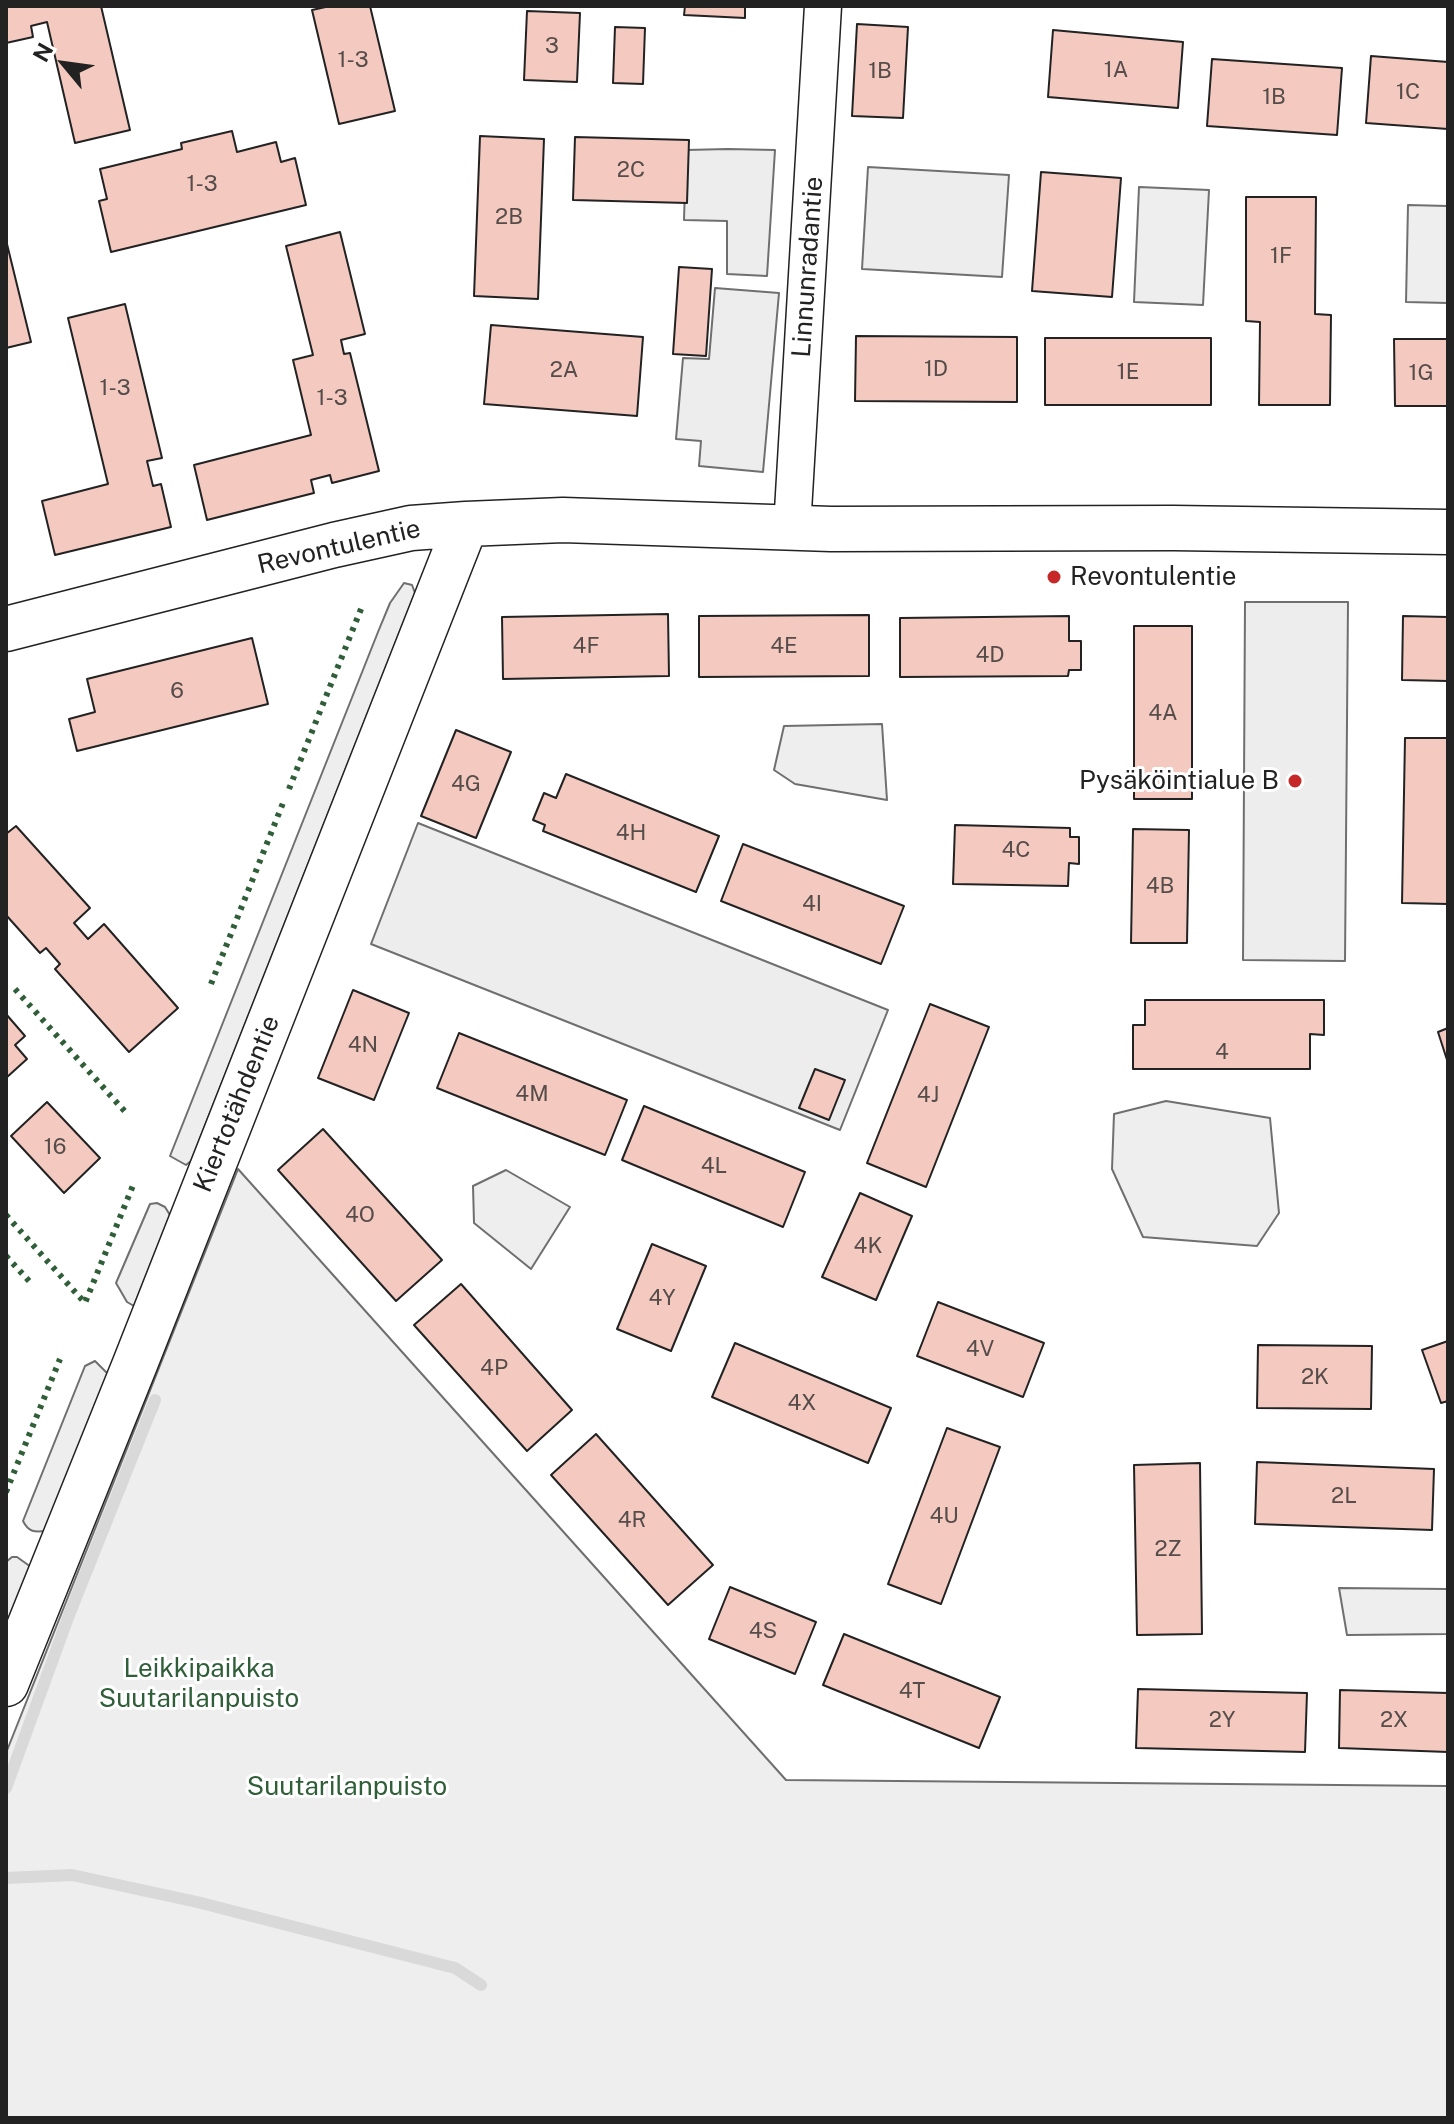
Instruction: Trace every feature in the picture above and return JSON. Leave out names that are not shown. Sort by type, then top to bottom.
[{"type":"street","name":"Linnunradantie","points":[[792,528],[823,6]]},
{"type":"street","name":"Revontulentie","points":[[7,623],[411,528],[466,524],[563,520],[792,528],[1448,532]]},
{"type":"street","name":"Kiertotähdentie","points":[[6,1684],[466,524]]},
{"type":"green space","points":[[1139,187],[1209,190],[1203,305],[1134,302]]},
{"type":"green space","points":[[1408,205],[1448,206],[1448,303],[1406,302]]},
{"type":"green space","points":[[404,583],[412,585],[415,593],[191,1161],[186,1165],[170,1156],[378,632],[390,603]]},
{"type":"green space","points":[[882,724],[887,800],[795,784],[774,770],[784,726]]},
{"type":"green space","points":[[1166,1101],[1270,1118],[1279,1213],[1257,1246],[1143,1237],[1112,1169],[1114,1114]]},
{"type":"green space","name":"Suutarilanpuisto","points":[[238,1169],[786,1780],[1448,1786],[1448,2118],[6,2118],[6,1753]]},
{"type":"green space","points":[[506,1170],[570,1207],[531,1269],[474,1223],[473,1186]]},
{"type":"green space","points":[[150,1204],[165,1207],[170,1215],[134,1306],[127,1302],[116,1283]]},
{"type":"green space","points":[[95,1361],[108,1374],[47,1531],[33,1531],[23,1521],[85,1366]]},
{"type":"green space","points":[[12,1557],[31,1567],[6,1631],[6,1562]]},
{"type":"green space","points":[[1339,1588],[1448,1589],[1448,1634],[1347,1635]]},
{"type":"shaded area","points":[[686,150],[775,150],[767,276],[727,274],[727,221],[684,220]]},
{"type":"shaded area","points":[[868,167],[1009,175],[1002,277],[862,269]]},
{"type":"shaded area","points":[[715,288],[779,293],[763,472],[699,466],[701,441],[676,439],[683,358],[709,359]]},
{"type":"shaded area","name":"Pysäköintialue B","points":[[1245,602],[1348,602],[1345,961],[1243,960]]},
{"type":"shaded area","points":[[418,823],[888,1010],[840,1130],[371,944]]},
{"type":"building","points":[[6,6],[101,6],[130,130],[75,143],[47,22],[31,26],[33,37],[6,43]]},
{"type":"building","points":[[330,6],[370,6],[395,111],[339,124],[312,10]]},
{"type":"building","points":[[685,6],[745,6],[745,18],[684,15]]},
{"type":"building","points":[[527,11],[580,13],[577,82],[524,80]]},
{"type":"building","points":[[857,24],[908,27],[903,118],[852,116]]},
{"type":"building","points":[[615,27],[645,28],[643,84],[613,83]]},
{"type":"building","points":[[1053,30],[1183,42],[1178,108],[1048,97]]},
{"type":"building","points":[[1371,56],[1448,62],[1448,129],[1366,123]]},
{"type":"building","points":[[1212,59],[1342,68],[1337,135],[1207,126]]},
{"type":"building","points":[[232,131],[237,152],[276,142],[281,162],[295,158],[306,205],[111,252],[99,201],[107,199],[100,169],[182,149],[181,143]]},
{"type":"building","points":[[480,136],[544,139],[538,299],[474,296]]},
{"type":"building","points":[[575,137],[689,140],[687,203],[573,200]]},
{"type":"building","points":[[1041,172],[1121,178],[1112,297],[1032,291]]},
{"type":"building","points":[[1246,197],[1316,197],[1315,314],[1331,315],[1330,405],[1259,405],[1260,322],[1246,321]]},
{"type":"building","points":[[340,232],[365,334],[341,340],[344,354],[350,353],[379,471],[332,483],[330,475],[311,480],[314,493],[207,520],[194,465],[311,435],[293,360],[313,355],[286,246]]},
{"type":"building","points":[[6,240],[31,342],[6,348]]},
{"type":"building","points":[[679,267],[712,269],[706,356],[673,354]]},
{"type":"building","points":[[125,304],[162,458],[147,461],[153,486],[161,484],[171,527],[55,555],[42,501],[108,484],[68,318]]},
{"type":"building","points":[[491,325],[643,337],[637,416],[484,404]]},
{"type":"building","points":[[856,336],[1017,337],[1017,402],[855,401]]},
{"type":"building","points":[[1045,338],[1211,338],[1211,405],[1045,405]]},
{"type":"building","points":[[1394,339],[1448,339],[1448,406],[1395,406]]},
{"type":"building","points":[[668,614],[669,676],[503,679],[502,617]]},
{"type":"building","points":[[869,615],[869,676],[699,677],[699,616]]},
{"type":"building","points":[[1069,616],[1069,641],[1081,641],[1081,670],[1069,670],[1068,676],[900,677],[900,618]]},
{"type":"building","points":[[1403,616],[1448,617],[1448,681],[1402,680]]},
{"type":"building","points":[[1134,626],[1192,626],[1192,799],[1134,799]]},
{"type":"building","points":[[252,638],[268,704],[77,751],[69,719],[95,712],[87,679]]},
{"type":"building","points":[[456,730],[511,752],[476,838],[421,816]]},
{"type":"building","points":[[1405,738],[1448,738],[1448,904],[1402,903]]},
{"type":"building","points":[[566,774],[719,836],[696,892],[543,831],[545,825],[533,820],[544,793],[556,798]]},
{"type":"building","points":[[955,825],[1070,828],[1070,837],[1079,837],[1079,864],[1069,863],[1068,886],[953,884]]},
{"type":"building","points":[[16,826],[90,908],[74,923],[88,939],[104,924],[178,1008],[129,1052],[55,969],[60,964],[46,948],[40,953],[6,915],[6,834]]},
{"type":"building","points":[[1133,829],[1189,830],[1187,943],[1131,943]]},
{"type":"building","points":[[743,844],[904,906],[881,964],[721,901]]},
{"type":"building","points":[[353,990],[409,1013],[374,1100],[318,1078]]},
{"type":"building","points":[[1145,1000],[1324,1000],[1324,1035],[1310,1034],[1310,1069],[1133,1069],[1133,1025],[1145,1025]]},
{"type":"building","points":[[930,1004],[989,1027],[926,1187],[867,1163]]},
{"type":"building","points":[[6,1014],[25,1036],[15,1045],[27,1059],[6,1078]]},
{"type":"building","points":[[1448,1028],[1448,1063],[1438,1032]]},
{"type":"building","points":[[459,1033],[627,1100],[605,1155],[437,1088]]},
{"type":"building","points":[[815,1069],[845,1080],[829,1120],[799,1108]]},
{"type":"building","points":[[47,1102],[100,1158],[64,1193],[11,1136]]},
{"type":"building","points":[[644,1106],[805,1172],[783,1227],[622,1160]]},
{"type":"building","points":[[323,1129],[442,1260],[396,1301],[278,1170]]},
{"type":"building","points":[[860,1193],[912,1216],[876,1300],[822,1277]]},
{"type":"building","points":[[652,1244],[706,1266],[671,1351],[617,1329]]},
{"type":"building","points":[[461,1284],[572,1410],[527,1451],[414,1325]]},
{"type":"building","points":[[938,1302],[1044,1343],[1023,1397],[917,1356]]},
{"type":"building","points":[[1448,1341],[1448,1401],[1441,1403],[1422,1350]]},
{"type":"building","points":[[735,1343],[891,1408],[868,1463],[712,1397]]},
{"type":"building","points":[[1258,1345],[1372,1346],[1371,1409],[1257,1408]]},
{"type":"building","points":[[947,1428],[1000,1447],[941,1604],[888,1584]]},
{"type":"building","points":[[596,1434],[713,1565],[668,1605],[551,1475]]},
{"type":"building","points":[[1257,1462],[1434,1469],[1432,1530],[1255,1524]]},
{"type":"building","points":[[1200,1463],[1202,1634],[1137,1635],[1134,1465]]},
{"type":"building","points":[[730,1587],[816,1622],[795,1674],[709,1639]]},
{"type":"building","points":[[844,1634],[1000,1697],[979,1748],[823,1685]]},
{"type":"building","points":[[1138,1689],[1307,1693],[1305,1752],[1136,1748]]},
{"type":"building","points":[[1340,1690],[1448,1693],[1448,1752],[1339,1748]]},
{"type":"waterway","points":[[6,1788],[69,1615],[155,1400]]},
{"type":"waterway","points":[[6,1878],[72,1875],[197,1902],[455,1968],[481,1985]]},
{"type":"hedge","points":[[289,789],[363,604]]},
{"type":"hedge","points":[[211,984],[283,803]]},
{"type":"hedge","points":[[15,989],[128,1115]]},
{"type":"hedge","points":[[6,1215],[85,1303],[134,1183]]},
{"type":"hedge","points":[[6,1256],[30,1282]]},
{"type":"hedge","points":[[6,1492],[60,1359]]},
{"type":"place","name":"Revontulentie","points":[[1054,577]]},
{"type":"place","name":"Pysäköintialue B","points":[[1295,781]]},
{"type":"park label","name":"Leikkipaikka Suutarilanpuisto","points":[[199,1684]]}]
